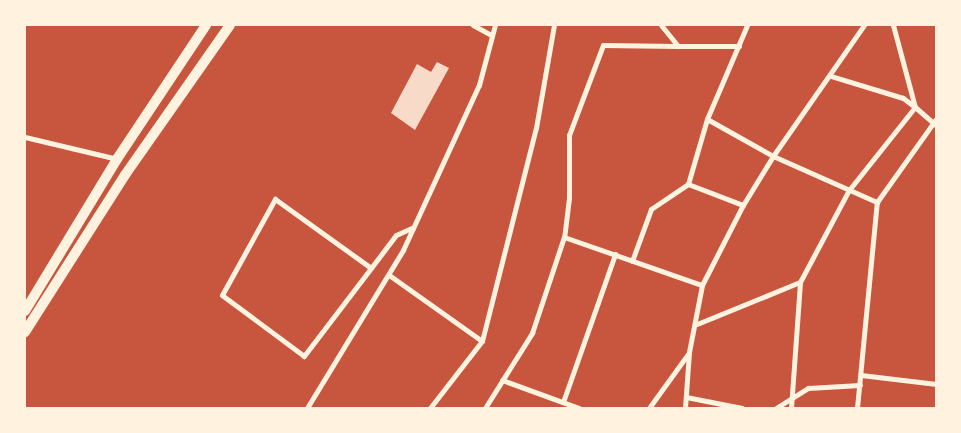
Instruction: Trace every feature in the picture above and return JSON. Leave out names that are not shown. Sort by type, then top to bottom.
[{"type":"main road","points":[[25,311],[117,159],[206,25]]},
{"type":"main road","points":[[25,332],[125,175],[230,25]]},
{"type":"street","points":[[473,25],[491,35]]},
{"type":"street","points":[[307,408],[389,275],[478,85],[495,25]]},
{"type":"street","points":[[430,408],[482,341],[536,128],[554,25]]},
{"type":"street","points":[[661,25],[678,46]]},
{"type":"street","points":[[632,260],[651,209],[688,184],[707,119],[740,46],[747,25]]},
{"type":"street","points":[[686,408],[689,352],[697,324],[702,285],[743,205],[773,156],[831,76],[864,25]]},
{"type":"street","points":[[894,25],[915,107]]},
{"type":"street","points":[[485,408],[532,333],[564,237],[569,198],[569,135],[603,45],[740,46]]},
{"type":"street","points":[[831,76],[903,98],[936,123],[877,202],[858,408]]},
{"type":"street","points":[[791,408],[800,282],[849,190],[915,107]]},
{"type":"street","points":[[707,119],[773,156],[877,202]]},
{"type":"street","points":[[25,137],[117,159]]},
{"type":"street","points":[[688,184],[743,205]]},
{"type":"street","points":[[371,268],[275,199],[222,295],[304,356],[371,268],[396,235],[412,228]]},
{"type":"street","points":[[564,237],[702,285]]},
{"type":"street","points":[[563,402],[614,254]]},
{"type":"street","points":[[389,275],[482,341]]},
{"type":"street","points":[[697,324],[800,282]]},
{"type":"street","points":[[649,408],[689,352]]},
{"type":"street","points":[[861,375],[936,384]]},
{"type":"street","points":[[502,380],[579,408]]},
{"type":"street","points":[[776,408],[793,395],[808,388],[860,386]]},
{"type":"street","points":[[686,397],[742,408]]},
{"type":"building","points":[[437,62],[449,68],[415,130],[391,113],[417,64],[431,72]]}]
